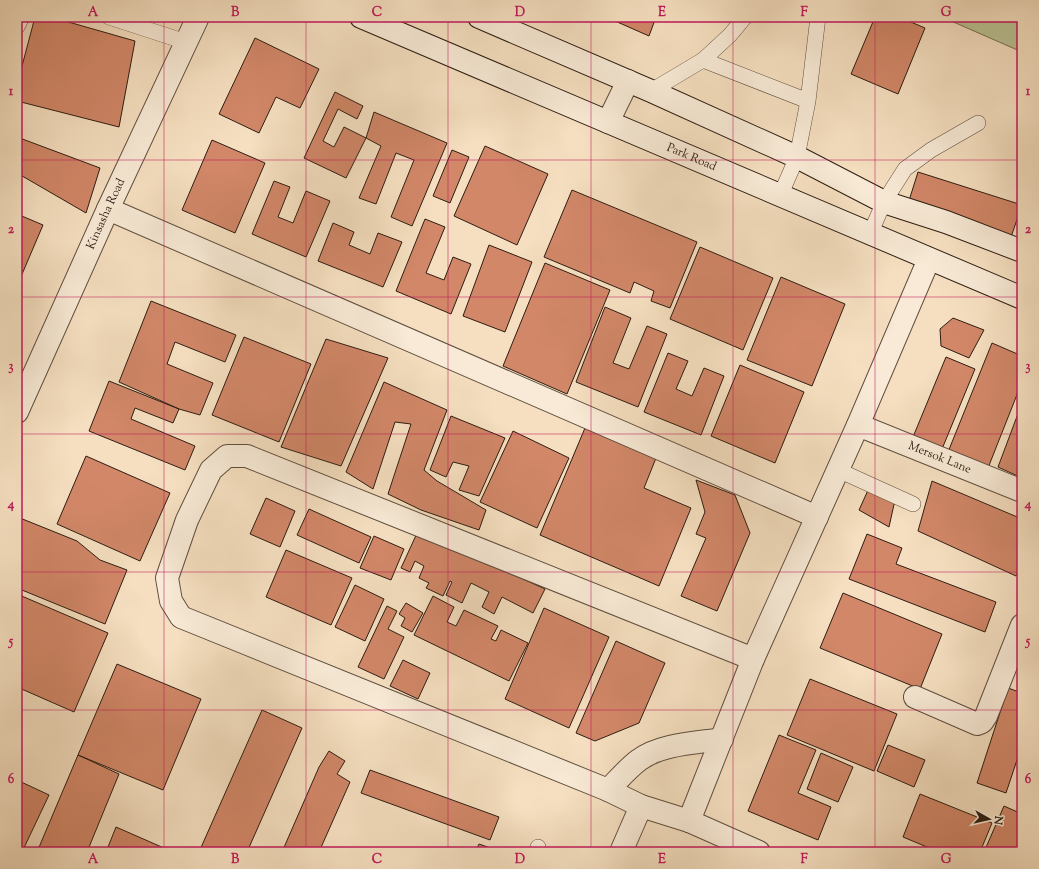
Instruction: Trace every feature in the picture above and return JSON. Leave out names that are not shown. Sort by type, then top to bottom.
[{"type":"street","name":"Kinsasha Road","points":[[17,412],[108,209],[198,17]]},
{"type":"street","name":"Park Road","points":[[361,17],[1022,298]]},
{"type":"street","points":[[479,17],[651,91],[797,157],[884,202],[946,222],[1022,251]]},
{"type":"street","points":[[608,122],[628,81]]},
{"type":"street","points":[[108,209],[817,517]]},
{"type":"street","points":[[689,821],[753,659],[858,425],[928,259]]},
{"type":"street","name":"Mersok Lane","points":[[858,425],[1022,491]]},
{"type":"street","points":[[753,659],[247,456],[227,456],[211,470],[187,520],[167,578],[171,601],[180,617],[608,790],[641,806],[689,821],[759,852]]},
{"type":"street","points":[[915,697],[977,724],[982,722],[1022,625]]},
{"type":"street","points":[[608,790],[639,760],[652,752],[672,746],[722,739]]},
{"type":"street","points":[[621,852],[641,806]]},
{"type":"lane","points":[[17,27],[22,17]]},
{"type":"lane","points":[[109,17],[186,42]]},
{"type":"lane","points":[[651,91],[703,60],[730,35],[745,17]]},
{"type":"lane","points":[[780,196],[797,157],[808,101],[818,17]]},
{"type":"lane","points":[[703,60],[808,101]]},
{"type":"lane","points":[[870,234],[884,202],[906,169],[931,150],[978,123]]},
{"type":"lane","points":[[838,470],[913,504]]},
{"type":"green space","points":[[942,17],[1022,17],[1022,52]]},
{"type":"building","points":[[35,17],[51,17],[135,41],[119,127],[17,101],[17,85]]},
{"type":"building","points":[[606,17],[656,17],[649,36]]},
{"type":"building","points":[[875,17],[899,17],[925,28],[898,94],[851,74]]},
{"type":"building","points":[[255,38],[319,69],[300,108],[276,97],[259,133],[219,114]]},
{"type":"building","points":[[335,92],[363,106],[357,119],[338,109],[323,141],[334,147],[344,127],[366,138],[346,178],[304,158]]},
{"type":"building","points":[[374,112],[447,143],[412,226],[391,217],[414,160],[396,153],[376,204],[359,198],[381,146],[366,138]]},
{"type":"building","points":[[17,137],[100,168],[86,213],[17,173]]},
{"type":"building","points":[[212,140],[265,163],[235,233],[182,210]]},
{"type":"building","points":[[485,146],[548,174],[517,245],[454,216]]},
{"type":"building","points":[[452,150],[469,157],[450,203],[433,196]]},
{"type":"building","points":[[918,172],[1022,205],[1010,240],[907,207]]},
{"type":"building","points":[[274,181],[290,187],[278,217],[293,223],[306,191],[330,201],[306,257],[252,234]]},
{"type":"building","points":[[572,190],[697,242],[670,308],[651,301],[654,291],[634,282],[630,293],[544,257]]},
{"type":"building","points":[[17,214],[43,225],[17,286]]},
{"type":"building","points":[[425,219],[445,227],[426,273],[444,280],[453,257],[471,264],[451,314],[396,291]]},
{"type":"building","points":[[333,223],[354,232],[349,245],[370,254],[378,233],[402,242],[383,287],[318,261]]},
{"type":"building","points":[[489,245],[532,262],[505,332],[463,316]]},
{"type":"building","points":[[700,247],[773,278],[743,350],[670,319]]},
{"type":"building","points":[[545,263],[610,290],[567,394],[503,366]]},
{"type":"building","points":[[781,277],[845,304],[812,386],[747,360]]},
{"type":"building","points":[[151,301],[236,335],[225,362],[175,342],[167,364],[213,383],[200,415],[179,409],[119,382]]},
{"type":"building","points":[[605,307],[631,318],[613,363],[629,369],[647,326],[667,334],[638,407],[576,382]]},
{"type":"building","points":[[953,318],[984,330],[969,358],[941,346],[940,329]]},
{"type":"building","points":[[244,337],[311,364],[279,442],[212,415]]},
{"type":"building","points":[[326,339],[388,358],[341,466],[281,447]]},
{"type":"building","points":[[992,343],[1022,356],[1022,382],[986,473],[946,457]]},
{"type":"building","points":[[668,353],[688,361],[676,389],[692,396],[704,368],[724,376],[701,435],[644,412]]},
{"type":"building","points":[[946,357],[975,369],[942,449],[913,437]]},
{"type":"building","points":[[740,365],[804,392],[775,463],[711,436]]},
{"type":"building","points":[[109,381],[179,409],[173,423],[135,408],[131,419],[195,446],[185,470],[89,431]]},
{"type":"building","points":[[384,382],[447,410],[424,470],[437,481],[486,510],[479,530],[421,510],[388,494],[411,424],[395,422],[373,489],[346,472]]},
{"type":"building","points":[[1022,403],[1022,478],[998,467]]},
{"type":"building","points":[[451,416],[505,438],[479,496],[459,490],[469,466],[453,462],[446,477],[430,470]]},
{"type":"building","points":[[585,428],[656,458],[644,488],[691,508],[659,586],[540,535]]},
{"type":"building","points":[[513,431],[569,458],[537,528],[480,502]]},
{"type":"building","points":[[86,456],[170,493],[140,561],[57,524]]},
{"type":"building","points":[[696,480],[735,495],[750,533],[717,611],[681,596],[706,538],[696,534],[705,512]]},
{"type":"building","points":[[932,481],[1022,519],[1022,565],[1016,576],[918,531]]},
{"type":"building","points":[[869,488],[895,500],[889,527],[859,510]]},
{"type":"building","points":[[266,498],[295,511],[280,547],[250,534]]},
{"type":"building","points":[[309,509],[371,537],[359,563],[297,535]]},
{"type":"building","points":[[20,518],[77,541],[100,560],[127,570],[105,624],[17,588],[17,526]]},
{"type":"building","points":[[418,531],[545,589],[533,613],[502,597],[494,614],[482,607],[489,592],[471,583],[462,603],[446,595],[452,582],[450,581],[443,596],[426,588],[429,583],[419,578],[424,566],[415,561],[410,572],[401,568]]},
{"type":"building","points":[[867,534],[902,548],[896,564],[996,602],[985,632],[849,579]]},
{"type":"building","points":[[374,536],[404,549],[391,580],[360,568]]},
{"type":"building","points":[[286,550],[352,578],[331,625],[266,597]]},
{"type":"building","points":[[355,585],[384,599],[365,641],[335,627]]},
{"type":"building","points":[[843,593],[942,634],[920,689],[820,648]]},
{"type":"building","points":[[17,594],[108,633],[74,712],[17,687]]},
{"type":"building","points":[[433,596],[454,607],[447,622],[456,626],[464,610],[498,626],[491,639],[496,641],[501,630],[528,643],[509,681],[414,635]]},
{"type":"building","points":[[406,603],[423,613],[412,632],[401,626],[405,618],[399,614]]},
{"type":"building","points":[[387,606],[397,611],[388,629],[404,637],[384,679],[358,667]]},
{"type":"building","points":[[544,608],[609,637],[569,728],[505,699]]},
{"type":"building","points":[[616,641],[665,663],[639,723],[595,741],[576,733]]},
{"type":"building","points":[[403,660],[430,673],[418,699],[390,686]]},
{"type":"building","points":[[117,664],[201,699],[163,790],[78,755]]},
{"type":"building","points":[[810,679],[897,714],[874,771],[787,735]]},
{"type":"building","points":[[1008,688],[1022,693],[1022,745],[1006,793],[977,783]]},
{"type":"building","points":[[262,710],[302,728],[247,852],[199,852]]},
{"type":"building","points":[[779,735],[816,750],[798,793],[831,807],[818,840],[748,811]]},
{"type":"building","points":[[888,745],[925,760],[914,787],[877,771]]},
{"type":"building","points":[[329,751],[345,761],[337,774],[350,782],[319,852],[282,852],[319,767]]},
{"type":"building","points":[[821,753],[853,767],[838,802],[807,789]]},
{"type":"building","points":[[78,755],[119,774],[87,852],[37,852]]},
{"type":"building","points":[[370,770],[499,817],[490,840],[361,793]]},
{"type":"building","points":[[17,780],[49,795],[22,852],[17,852]]},
{"type":"building","points":[[920,794],[992,823],[980,852],[939,852],[903,837]]},
{"type":"building","points":[[1004,806],[1022,814],[1022,852],[984,852]]},
{"type":"building","points":[[116,827],[173,852],[106,852]]},
{"type":"building","points":[[479,844],[502,852],[475,852]]}]
